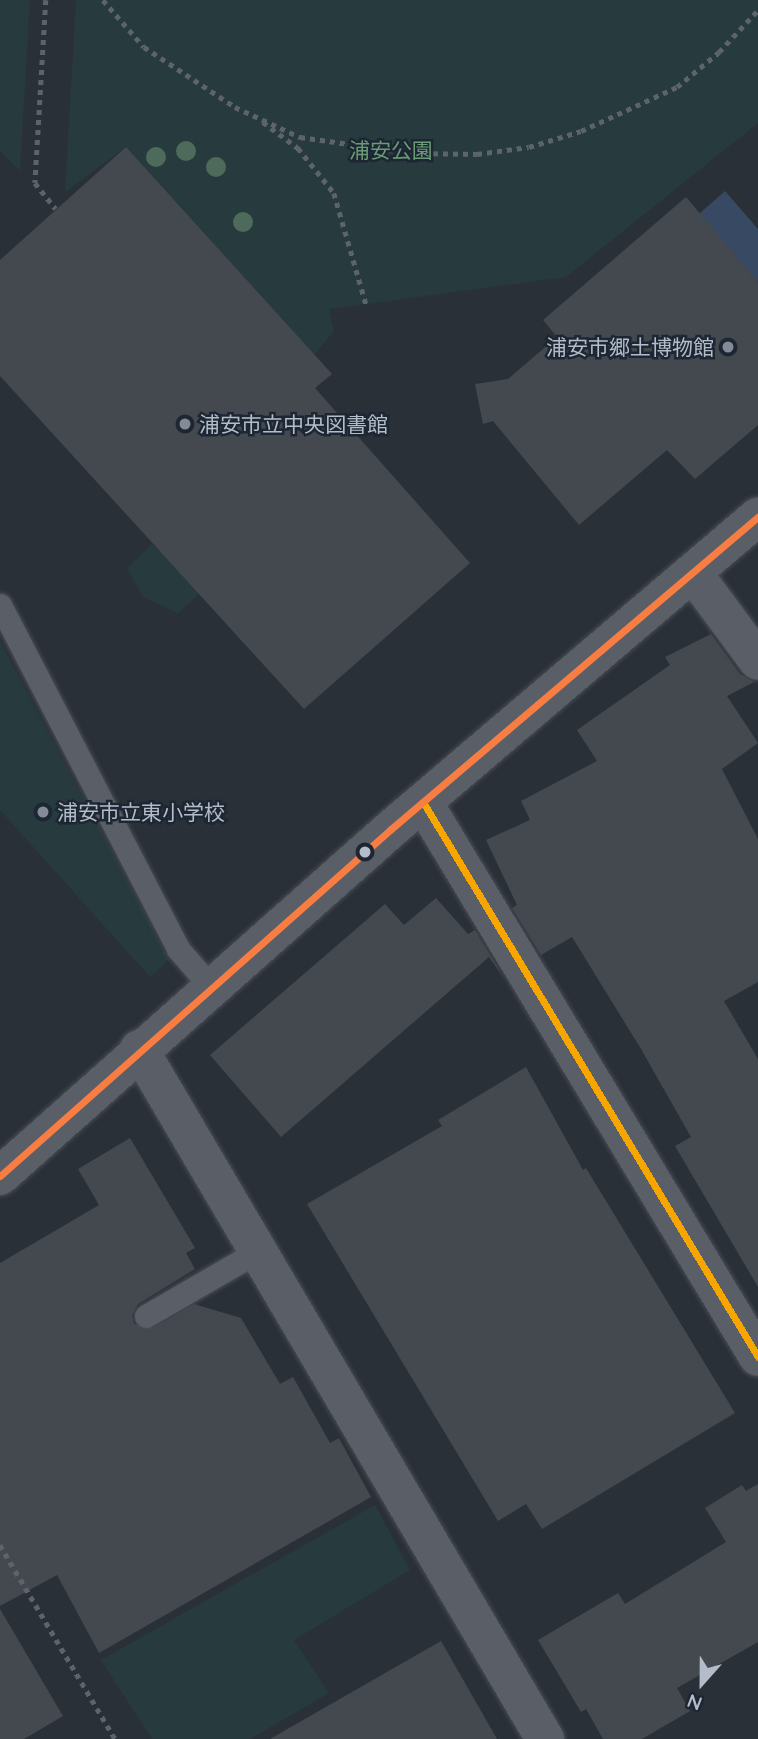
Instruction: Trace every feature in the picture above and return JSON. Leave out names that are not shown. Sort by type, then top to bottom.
[{"type":"street","points":[[0,1176],[139,1049],[423,802],[758,517]]},
{"type":"street","points":[[693,573],[754,649]]},
{"type":"street","points":[[423,802],[758,1357]]},
{"type":"street","points":[[139,1049],[545,1739]]},
{"type":"lane","points":[[0,605],[178,949],[211,987]]},
{"type":"lane","points":[[146,1316],[258,1251]]},
{"type":"path","points":[[46,0],[35,183],[56,209]]},
{"type":"path","points":[[103,0],[144,47],[187,78],[254,116],[300,137],[412,153],[477,153],[529,147],[581,131],[677,87],[719,52],[758,10]]},
{"type":"path","points":[[254,116],[298,148],[334,193],[366,304]]},
{"type":"path","points":[[0,1545],[116,1739]]},
{"type":"green space","points":[[0,0],[30,0],[20,171],[0,151]]},
{"type":"green space","name":"浦安公園","points":[[76,0],[758,0],[758,123],[566,277],[329,309],[334,331],[314,355],[126,147],[65,192]]},
{"type":"green space","points":[[206,508],[200,593],[178,613],[143,597],[127,568],[152,544],[159,551]]},
{"type":"green space","points":[[0,641],[169,960],[150,977],[0,810]]},
{"type":"green space","points":[[375,1505],[410,1570],[294,1640],[329,1693],[250,1739],[152,1739],[101,1660]]},
{"type":"water","points":[[725,191],[758,229],[758,282],[699,214]]},
{"type":"building","points":[[126,147],[332,374],[315,388],[470,563],[304,709],[0,376],[0,260]]},
{"type":"building","points":[[686,197],[758,282],[758,425],[695,479],[667,450],[579,525],[493,421],[483,424],[475,384],[508,379],[557,337],[543,320]]},
{"type":"building","points":[[711,634],[740,674],[754,682],[727,696],[758,743],[722,769],[758,839],[758,982],[724,1001],[758,1059],[758,1287],[675,1146],[691,1137],[641,1049],[572,937],[541,955],[512,908],[517,905],[486,840],[530,820],[521,801],[597,761],[577,730],[670,665],[665,657]]},
{"type":"building","points":[[436,898],[468,934],[475,930],[504,978],[489,957],[281,1137],[210,1055],[385,904],[404,925]]},
{"type":"building","points":[[526,1067],[583,1170],[586,1168],[735,1413],[542,1529],[526,1504],[498,1521],[307,1204],[442,1126],[438,1120]]},
{"type":"building","points":[[130,1138],[195,1248],[186,1253],[195,1269],[138,1304],[132,1315],[134,1324],[152,1328],[194,1304],[241,1318],[280,1384],[293,1377],[330,1443],[339,1438],[371,1497],[99,1653],[57,1575],[0,1606],[0,1263],[99,1205],[78,1169]]},
{"type":"building","points":[[758,1484],[758,1642],[677,1688],[690,1711],[642,1739],[603,1739],[586,1709],[581,1712],[538,1640],[618,1593],[625,1604],[726,1542],[705,1508],[742,1485],[746,1491]]},
{"type":"building","points":[[0,1609],[63,1716],[24,1739],[0,1739]]},
{"type":"building","points":[[441,1641],[497,1739],[270,1739]]},
{"type":"transit line","points":[[0,1176],[391,829],[758,517]]},
{"type":"transit line","points":[[423,802],[758,1357]]},
{"type":"place","name":"浦安市郷土博物館","points":[[728,347]]},
{"type":"place","name":"浦安市立中央図書館","points":[[185,424]]},
{"type":"place","name":"浦安市立東小学校","points":[[43,812]]}]
